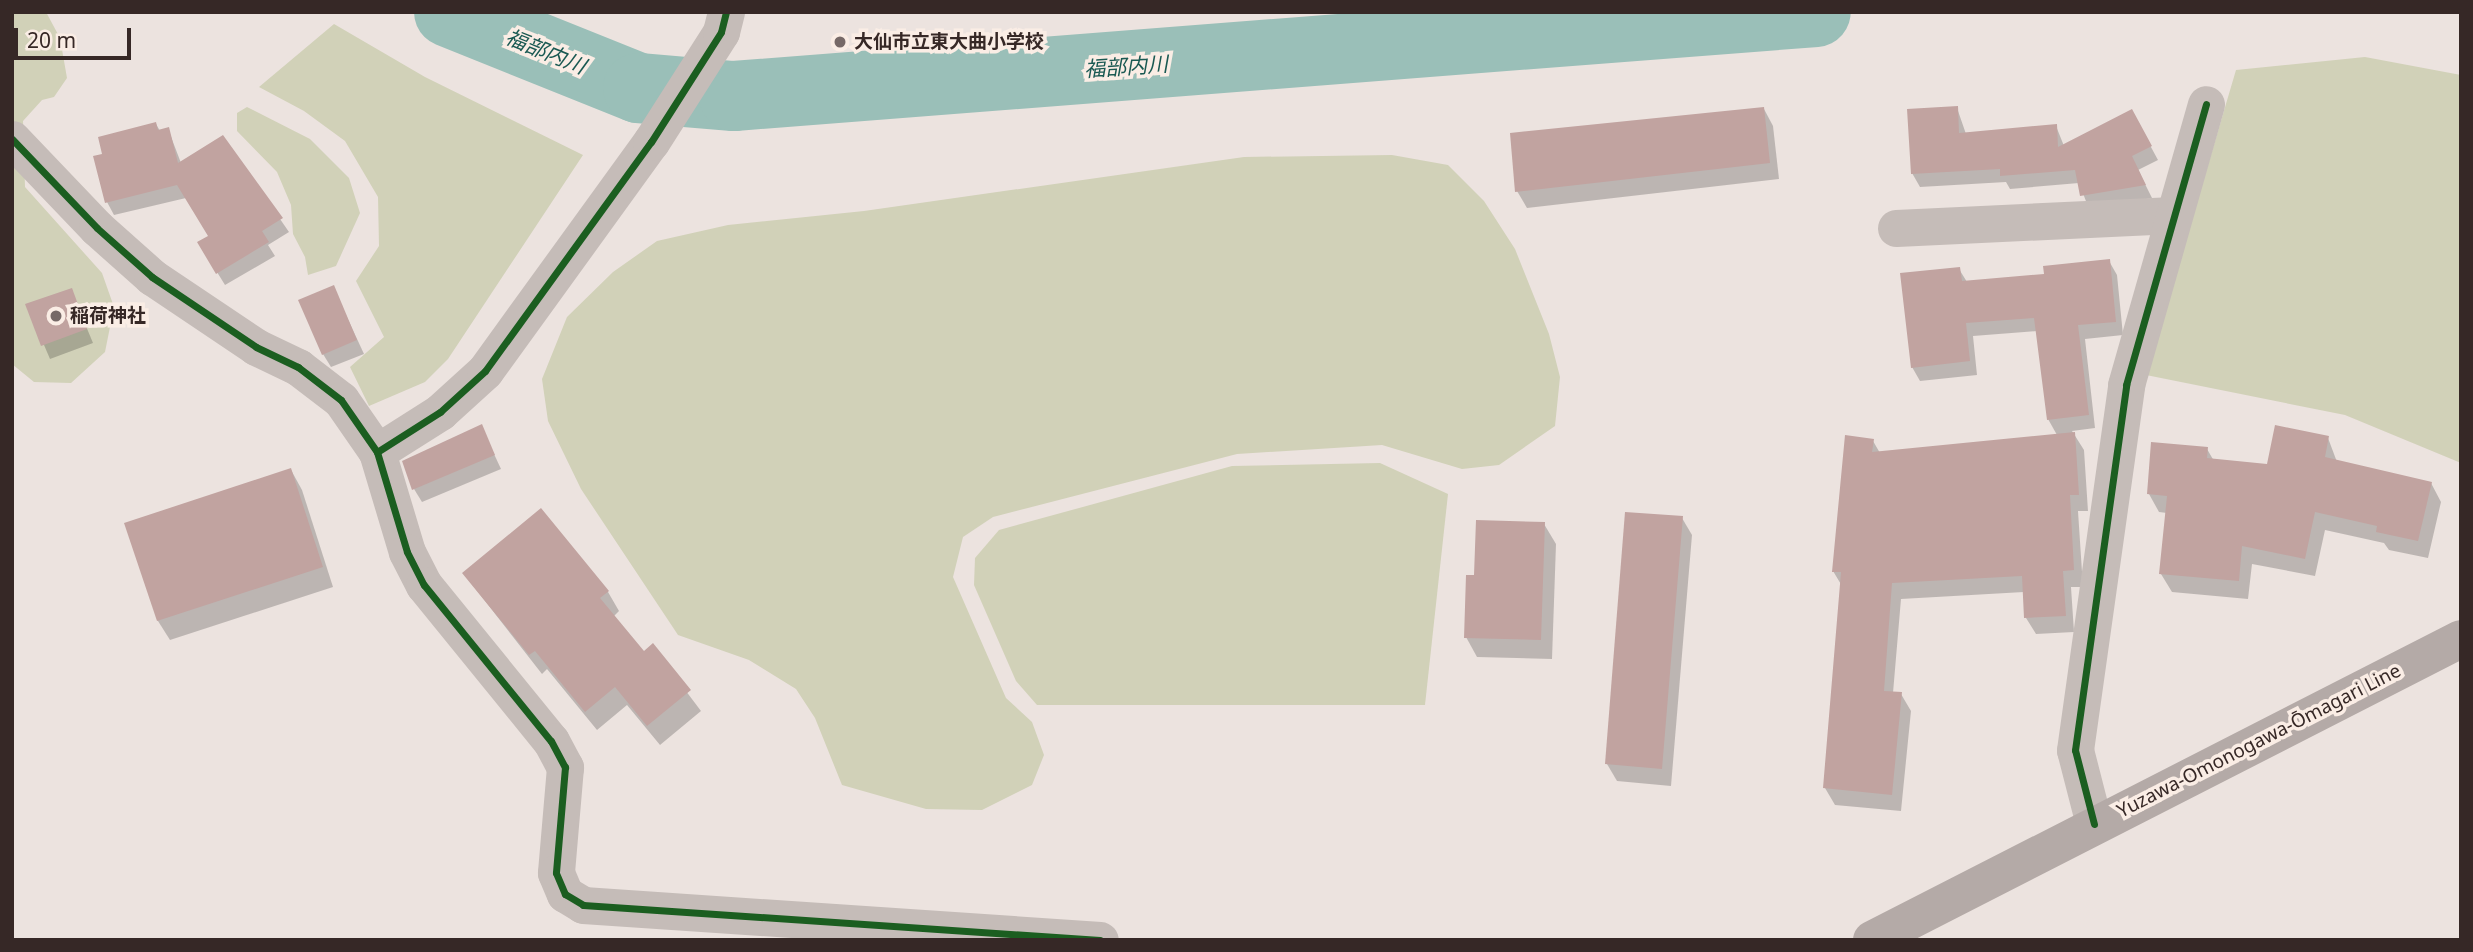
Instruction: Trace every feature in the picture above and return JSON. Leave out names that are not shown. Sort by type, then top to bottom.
[{"type":"main road","name":"Yuzawa-Omonogawa-Ōmagari Line","points":[[1872,940],[2094,824],[2461,639]]},
{"type":"street","points":[[377,452],[440,412],[485,371],[651,142],[724,22]]},
{"type":"street","points":[[2094,824],[2075,750],[2126,385],[2206,104]]},
{"type":"street","points":[[12,139],[97,228],[152,277],[256,347],[298,367],[341,400],[377,452],[407,552],[424,586],[551,741],[565,766],[556,873],[565,894],[583,905],[1100,940]]},
{"type":"street","points":[[1896,228],[2174,215]]},
{"type":"green space","points":[[12,12],[46,12],[60,38],[67,78],[54,97],[42,100],[23,121],[25,187],[102,273],[114,307],[105,352],[71,383],[34,382],[12,364]]},
{"type":"green space","points":[[334,24],[425,77],[583,155],[448,359],[425,382],[369,406],[350,367],[384,337],[356,281],[379,246],[378,197],[345,141],[304,111],[259,87]]},
{"type":"green space","points":[[2365,57],[2461,75],[2461,463],[2345,415],[2146,375],[2236,70]]},
{"type":"green space","points":[[247,107],[310,139],[349,178],[360,213],[336,266],[308,275],[305,257],[293,234],[291,205],[277,172],[237,131],[237,113]]},
{"type":"green space","points":[[1392,155],[1448,165],[1484,201],[1515,249],[1549,334],[1560,377],[1555,426],[1499,465],[1462,469],[1382,445],[1237,454],[993,517],[963,537],[953,577],[1006,698],[1032,722],[1044,755],[1032,785],[982,810],[926,809],[842,785],[815,718],[796,689],[749,660],[678,635],[581,489],[548,421],[542,379],[567,317],[613,272],[657,241],[728,225],[864,211],[1244,157]]},
{"type":"green space","points":[[1380,463],[1448,494],[1425,705],[1037,705],[1016,681],[974,585],[975,558],[999,530],[1232,466]]},
{"type":"building","points":[[1958,106],[1959,133],[2057,124],[2058,147],[2132,109],[2152,146],[2132,156],[2146,185],[2080,196],[2075,170],[2000,176],[2000,169],[1911,174],[1907,109]]},
{"type":"building","points":[[1764,107],[1770,163],[1515,192],[1510,133]]},
{"type":"building","points":[[156,122],[158,130],[169,127],[178,163],[223,135],[283,218],[262,231],[269,242],[216,274],[197,242],[208,236],[177,185],[105,203],[93,156],[102,154],[98,137]]},
{"type":"building","points":[[2110,259],[2116,322],[2078,325],[2089,415],[2047,420],[2034,318],[1966,323],[1970,361],[1911,368],[1900,273],[1960,267],[1962,281],[2044,274],[2043,266]]},
{"type":"building","points":[[334,285],[357,340],[322,355],[298,300]]},
{"type":"building","name":"稲荷神社","points":[[72,288],[87,329],[41,346],[25,304]]},
{"type":"building","points":[[482,424],[495,455],[412,490],[402,461]]},
{"type":"building","points":[[2275,425],[2329,436],[2325,457],[2432,482],[2418,541],[2376,532],[2377,526],[2315,512],[2305,559],[2242,546],[2239,581],[2159,574],[2167,496],[2147,494],[2151,442],[2208,447],[2207,458],[2267,464]]},
{"type":"building","points":[[2075,432],[2079,495],[2070,495],[2074,570],[2063,571],[2066,616],[2024,618],[2022,576],[1892,583],[1884,691],[1902,692],[1892,795],[1823,788],[1841,572],[1832,572],[1845,435],[1874,439],[1872,452]]},
{"type":"building","points":[[291,468],[323,567],[157,621],[124,523]]},
{"type":"building","points":[[541,508],[609,591],[600,598],[644,651],[653,643],[691,690],[647,726],[615,687],[585,712],[535,651],[529,655],[462,573]]},
{"type":"building","points":[[1625,512],[1683,516],[1662,769],[1605,764]]},
{"type":"building","points":[[1476,520],[1545,522],[1541,640],[1464,638],[1466,575],[1474,575]]},
{"type":"waterway","name":"福部内川","points":[[449,12],[638,88],[734,96],[1816,12]]},
{"type":"waterway","points":[[1533,12],[1566,33]]},
{"type":"cycle path","points":[[377,452],[440,412],[485,371],[651,142],[721,32],[726,12]]},
{"type":"cycle path","points":[[2094,824],[2075,750],[2126,385],[2206,104]]},
{"type":"cycle path","points":[[12,139],[97,228],[152,277],[256,347],[298,367],[341,400],[377,452],[407,552],[424,585],[551,741],[565,767],[556,873],[565,894],[583,905],[1100,940]]},
{"type":"place","name":"大仙市立東大曲小学校","points":[[840,42]]},
{"type":"place","name":"稲荷神社","points":[[56,316]]}]
